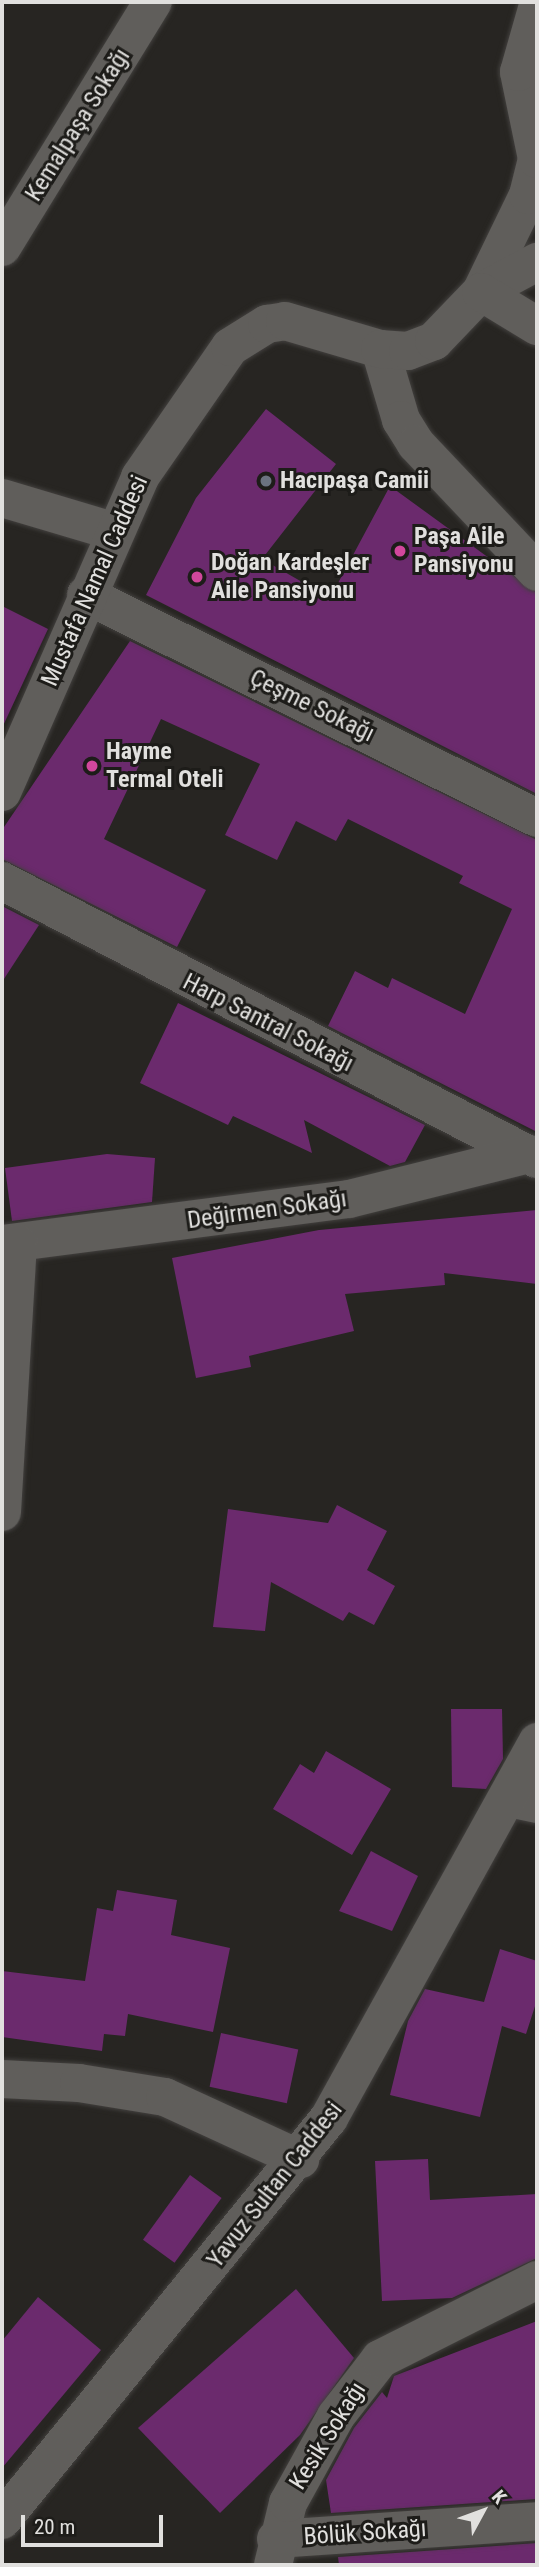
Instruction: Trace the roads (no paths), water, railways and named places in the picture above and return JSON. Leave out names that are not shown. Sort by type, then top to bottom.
[{"type":"street","name":"Kemalpaşa Sokağı","points":[[2,247],[153,2]]},
{"type":"street","points":[[537,9],[519,72],[537,159],[528,195],[481,292],[434,341],[408,351],[380,349],[401,421],[416,444],[537,572]]},
{"type":"street","points":[[481,292],[537,262]]},
{"type":"street","points":[[481,292],[537,326]]},
{"type":"street","name":"Mustafa Namal Caddesi","points":[[2,792],[113,531],[163,441],[230,347],[267,324],[285,321],[380,349]]},
{"type":"street","points":[[2,498],[113,531]]},
{"type":"street","name":"Çeşme Sokağı","points":[[86,595],[537,818]]},
{"type":"street","name":"Harp Santral Sokağı","points":[[2,881],[533,1157]]},
{"type":"street","name":"Değirmen Sokağı","points":[[10,1244],[349,1199],[533,1157]]},
{"type":"street","points":[[2,1512],[10,1244]]},
{"type":"street","name":"Yavuz Sultan Caddesi","points":[[2,2520],[300,2160],[360,2069],[523,1801],[537,1742]]},
{"type":"street","points":[[2,2079],[79,2082],[165,2097],[300,2160]]},
{"type":"street","name":"Kesik Sokağı","points":[[274,2552],[288,2503],[336,2416],[380,2359],[537,2280]]},
{"type":"street","name":"Bölük Sokağı","points":[[274,2552],[537,2521]]},
{"type":"place","name":"Hacıpaşa Camii","points":[[266,481]]},
{"type":"place","name":"Paşa Aile Pansiyonu","points":[[400,551]]},
{"type":"place","name":"Doğan Kardeşler Aile Pansiyonu","points":[[197,577]]},
{"type":"place","name":"Hayme Termal Oteli","points":[[92,766]]}]
